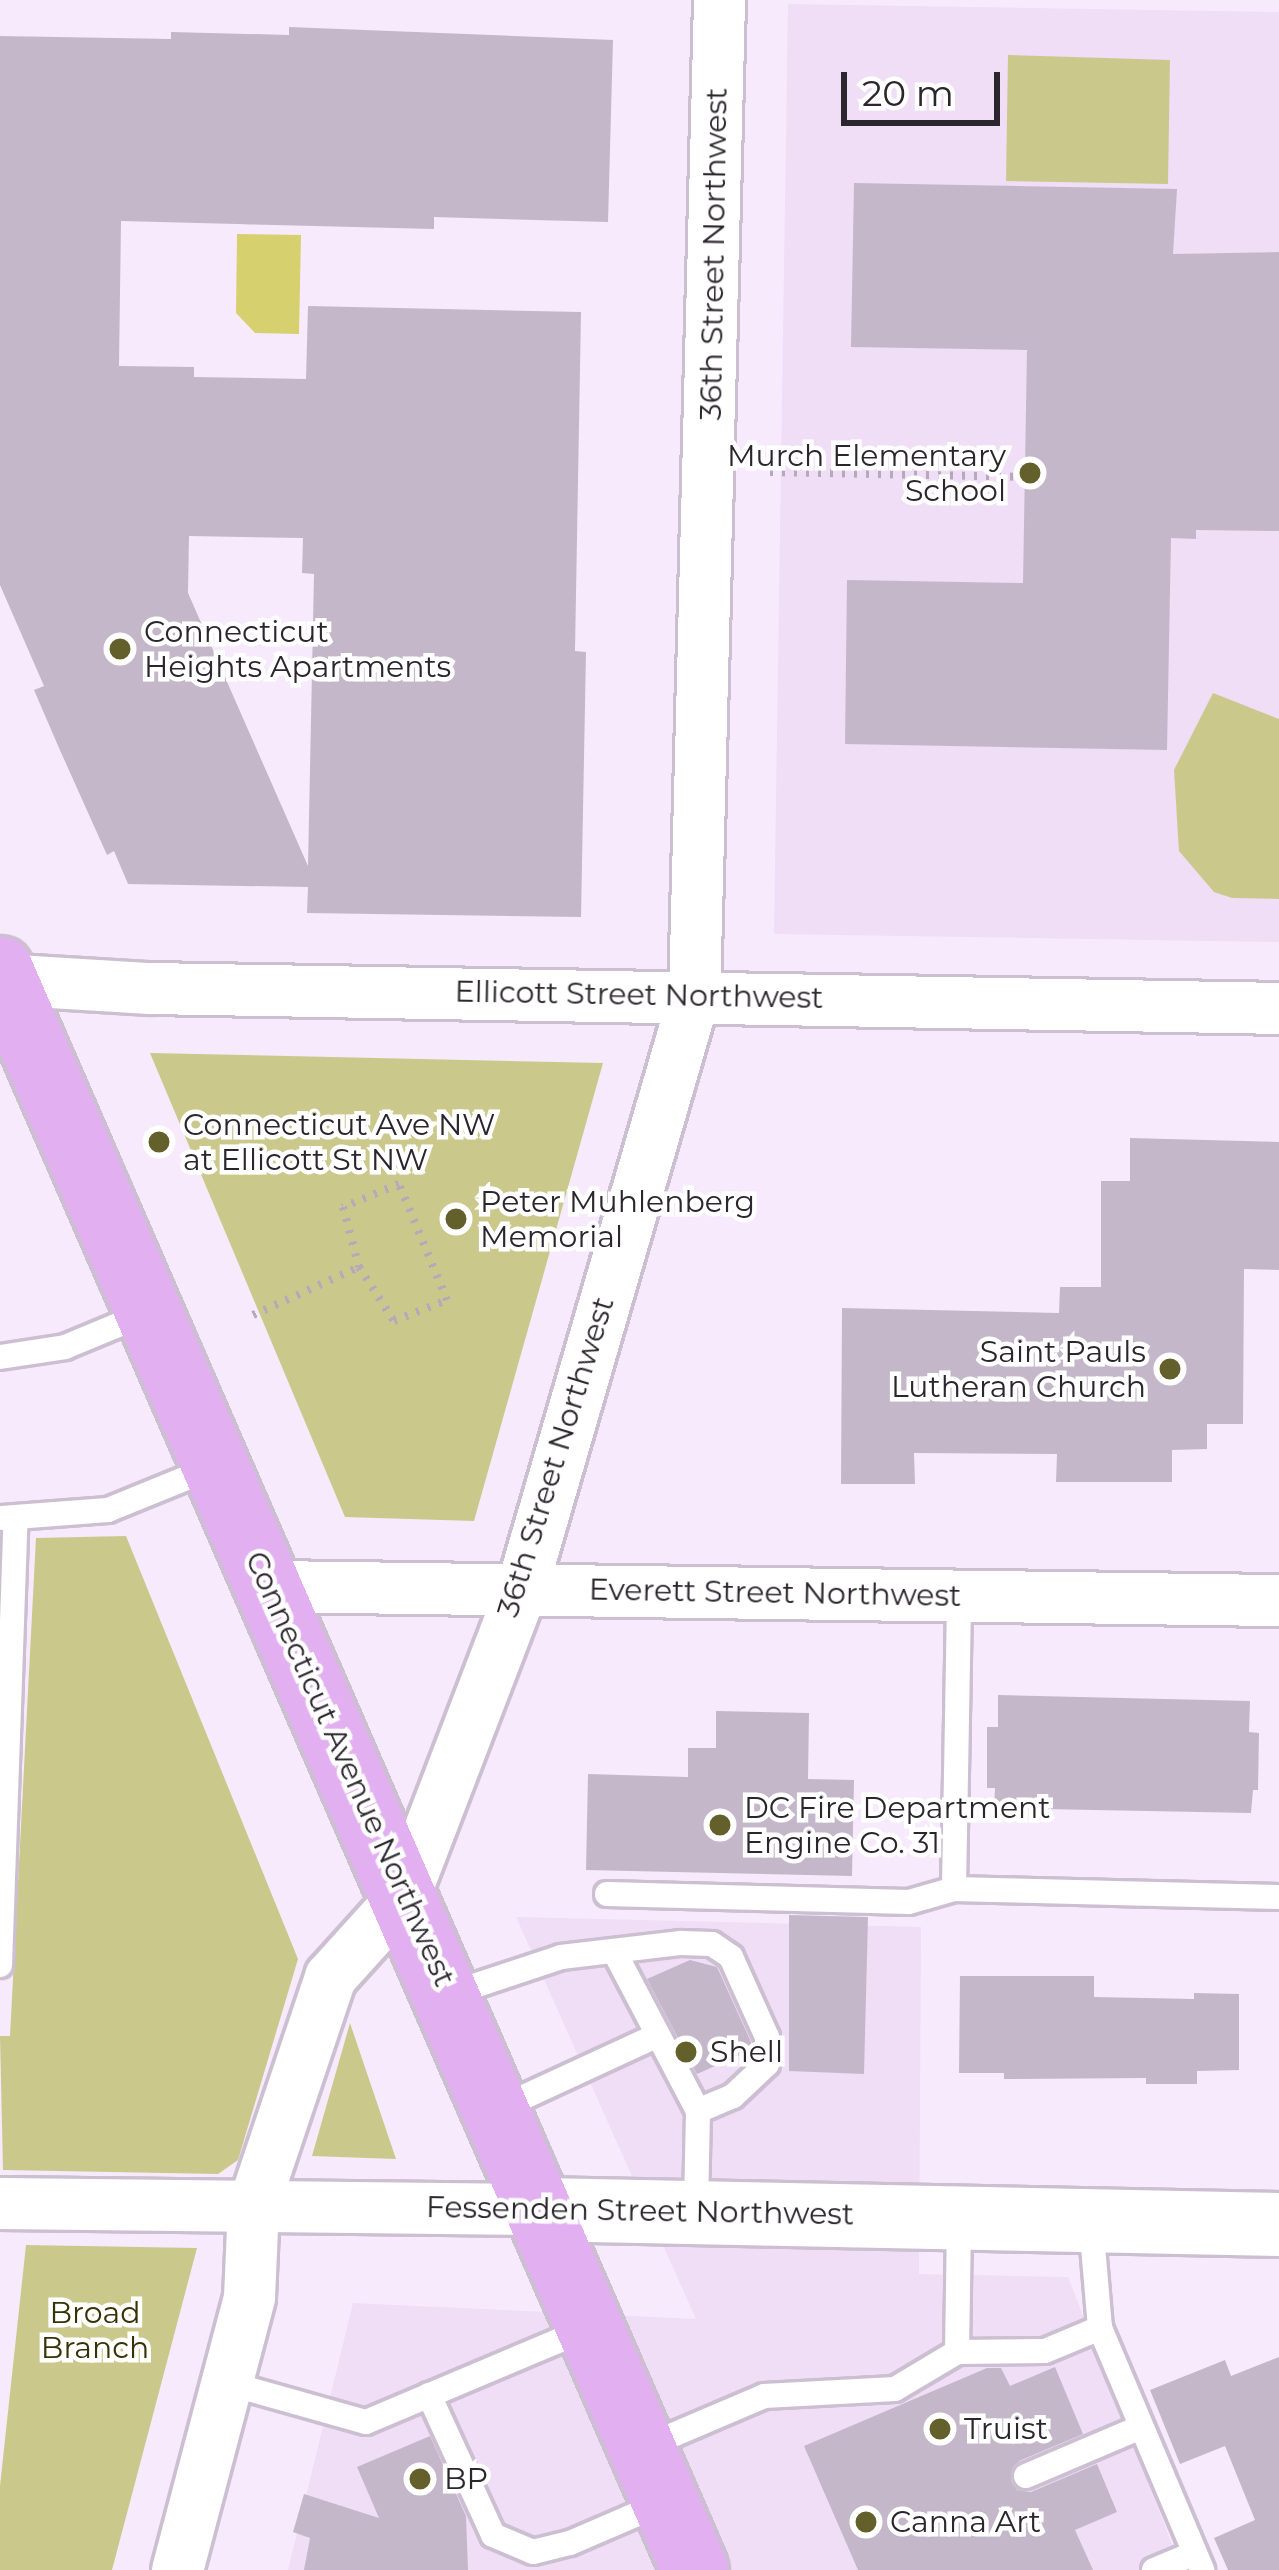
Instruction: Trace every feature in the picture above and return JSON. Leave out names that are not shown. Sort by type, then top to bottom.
[{"type":"main road","name":"Connecticut Avenue Northwest","points":[[1,976],[271,1586],[695,2570]]},
{"type":"street","name":"36th Street Northwest","points":[[177,2570],[249,2297],[253,2206],[330,1977],[404,1894],[521,1590],[694,995],[719,0]]},
{"type":"street","name":"Ellicott Street Northwest","points":[[1,976],[149,988],[1279,1008]]},
{"type":"street","name":"Everett Street Northwest","points":[[271,1586],[1279,1600]]},
{"type":"street","name":"Fessenden Street Northwest","points":[[0,2203],[1279,2224]]},
{"type":"lane","points":[[0,1358],[65,1348],[150,1312]]},
{"type":"lane","points":[[0,1965],[8,1518],[108,1510],[216,1466]]},
{"type":"lane","points":[[954,1889],[959,1596]]},
{"type":"lane","points":[[607,1894],[909,1902],[954,1889],[1279,1897]]},
{"type":"lane","points":[[448,1995],[562,1957],[712,1944],[731,1958],[767,2037],[767,2064],[733,2096],[698,2111]]},
{"type":"lane","points":[[614,1951],[698,2111],[696,2212]]},
{"type":"lane","points":[[498,2109],[658,2035]]},
{"type":"lane","points":[[957,2352],[959,2217]]},
{"type":"lane","points":[[1091,2220],[1100,2328],[1198,2561],[1154,2570]]},
{"type":"lane","points":[[227,2383],[365,2422],[592,2327]]},
{"type":"lane","points":[[429,2395],[493,2535],[532,2552],[570,2543],[764,2396],[895,2389],[957,2352],[1045,2351],[1100,2328]]},
{"type":"lane","points":[[1026,2476],[1141,2427]]},
{"type":"path","points":[[770,472],[1025,477]]},
{"type":"path","points":[[399,1184],[447,1300],[394,1321],[359,1267],[343,1207],[399,1184]]},
{"type":"path","points":[[254,1315],[359,1267]]},
{"type":"shaded area","name":"Murch Elementary School","points":[[788,4],[1279,12],[1279,942],[774,934]]},
{"type":"shaded area","points":[[237,234],[301,235],[299,334],[255,333],[236,313]]},
{"type":"shaded area","points":[[516,1917],[921,1927],[919,2274],[1068,2277],[1182,2570],[288,2570],[353,2303],[696,2319]]},
{"type":"green space","points":[[1008,55],[1170,60],[1168,184],[1006,181]]},
{"type":"green space","points":[[1213,693],[1279,719],[1279,899],[1232,898],[1214,892],[1179,851],[1174,770]]},
{"type":"green space","points":[[150,1053],[603,1063],[474,1521],[345,1517]]},
{"type":"green space","points":[[126,1536],[298,1959],[238,2160],[218,2174],[3,2170],[0,2036],[10,2036],[36,1538]]},
{"type":"green space","points":[[350,2023],[396,2159],[312,2156]]},
{"type":"green space","name":"Broad Branch","points":[[26,2245],[197,2248],[112,2570],[0,2570],[0,2486]]},
{"type":"building","points":[[289,27],[613,40],[608,222],[434,217],[434,229],[121,221],[119,366],[194,367],[194,377],[306,379],[308,306],[581,312],[575,651],[586,652],[581,917],[307,913],[308,887],[128,884],[114,851],[107,855],[34,690],[44,686],[0,585],[0,36],[289,35]],"holes":[[[189,536],[303,538],[302,573],[314,574],[308,866],[188,593]]]},
{"type":"building","points":[[854,183],[1177,189],[1173,254],[1279,252],[1279,531],[1196,530],[1196,539],[1171,538],[1167,750],[845,744],[847,580],[1023,583],[1027,350],[851,347]]},
{"type":"building","points":[[1130,1138],[1279,1142],[1279,1270],[1244,1269],[1243,1424],[1207,1424],[1207,1449],[1172,1450],[1172,1482],[1056,1482],[1057,1454],[914,1453],[915,1484],[841,1484],[842,1308],[1059,1313],[1060,1287],[1101,1287],[1101,1181],[1130,1181]]},
{"type":"building","points":[[998,1695],[1250,1701],[1249,1732],[1259,1733],[1258,1790],[1253,1790],[1251,1813],[994,1808],[995,1788],[987,1788],[987,1727],[998,1727]]},
{"type":"building","name":"DC Fire Department Engine Co. 31","points":[[716,1711],[809,1713],[808,1779],[854,1780],[852,1876],[586,1870],[588,1774],[688,1777],[688,1748],[716,1748]]},
{"type":"building","points":[[789,1915],[868,1917],[864,2074],[789,2071]]},
{"type":"building","points":[[690,1960],[717,1967],[751,2042],[751,2050],[697,2074],[647,1979]]},
{"type":"building","points":[[960,1976],[1094,1976],[1094,1997],[1194,1999],[1194,1993],[1239,1994],[1239,2070],[1197,2071],[1197,2084],[1146,2084],[1146,2078],[1004,2079],[1004,2073],[959,2073]]},
{"type":"building","points":[[1279,2357],[1279,2570],[1228,2570],[1214,2538],[1255,2520],[1225,2446],[1180,2464],[1150,2390],[1225,2360],[1231,2376]]},
{"type":"building","points":[[1055,2367],[1083,2434],[1019,2461],[1011,2481],[1017,2490],[1031,2492],[1097,2464],[1117,2512],[1075,2530],[1093,2570],[858,2570],[804,2446],[987,2368],[1001,2368],[1010,2386]]},
{"type":"building","points":[[430,2436],[466,2516],[468,2570],[304,2570],[310,2538],[293,2532],[304,2494],[379,2518],[357,2467]]},
{"type":"place","name":"Murch Elementary School","points":[[1030,473]]},
{"type":"place","name":"Connecticut Heights Apartments","points":[[120,649]]},
{"type":"place","name":"Connecticut Ave NW at Ellicott St NW","points":[[159,1142]]},
{"type":"place","name":"Peter Muhlenberg Memorial","points":[[456,1219]]},
{"type":"place","name":"Saint Pauls Lutheran Church","points":[[1170,1369]]},
{"type":"place","name":"DC Fire Department Engine Co. 31","points":[[720,1825]]},
{"type":"place","name":"Shell","points":[[686,2052]]},
{"type":"place","name":"Truist","points":[[940,2429]]},
{"type":"place","name":"BP","points":[[420,2479]]},
{"type":"place","name":"Canna Art","points":[[866,2522]]}]
